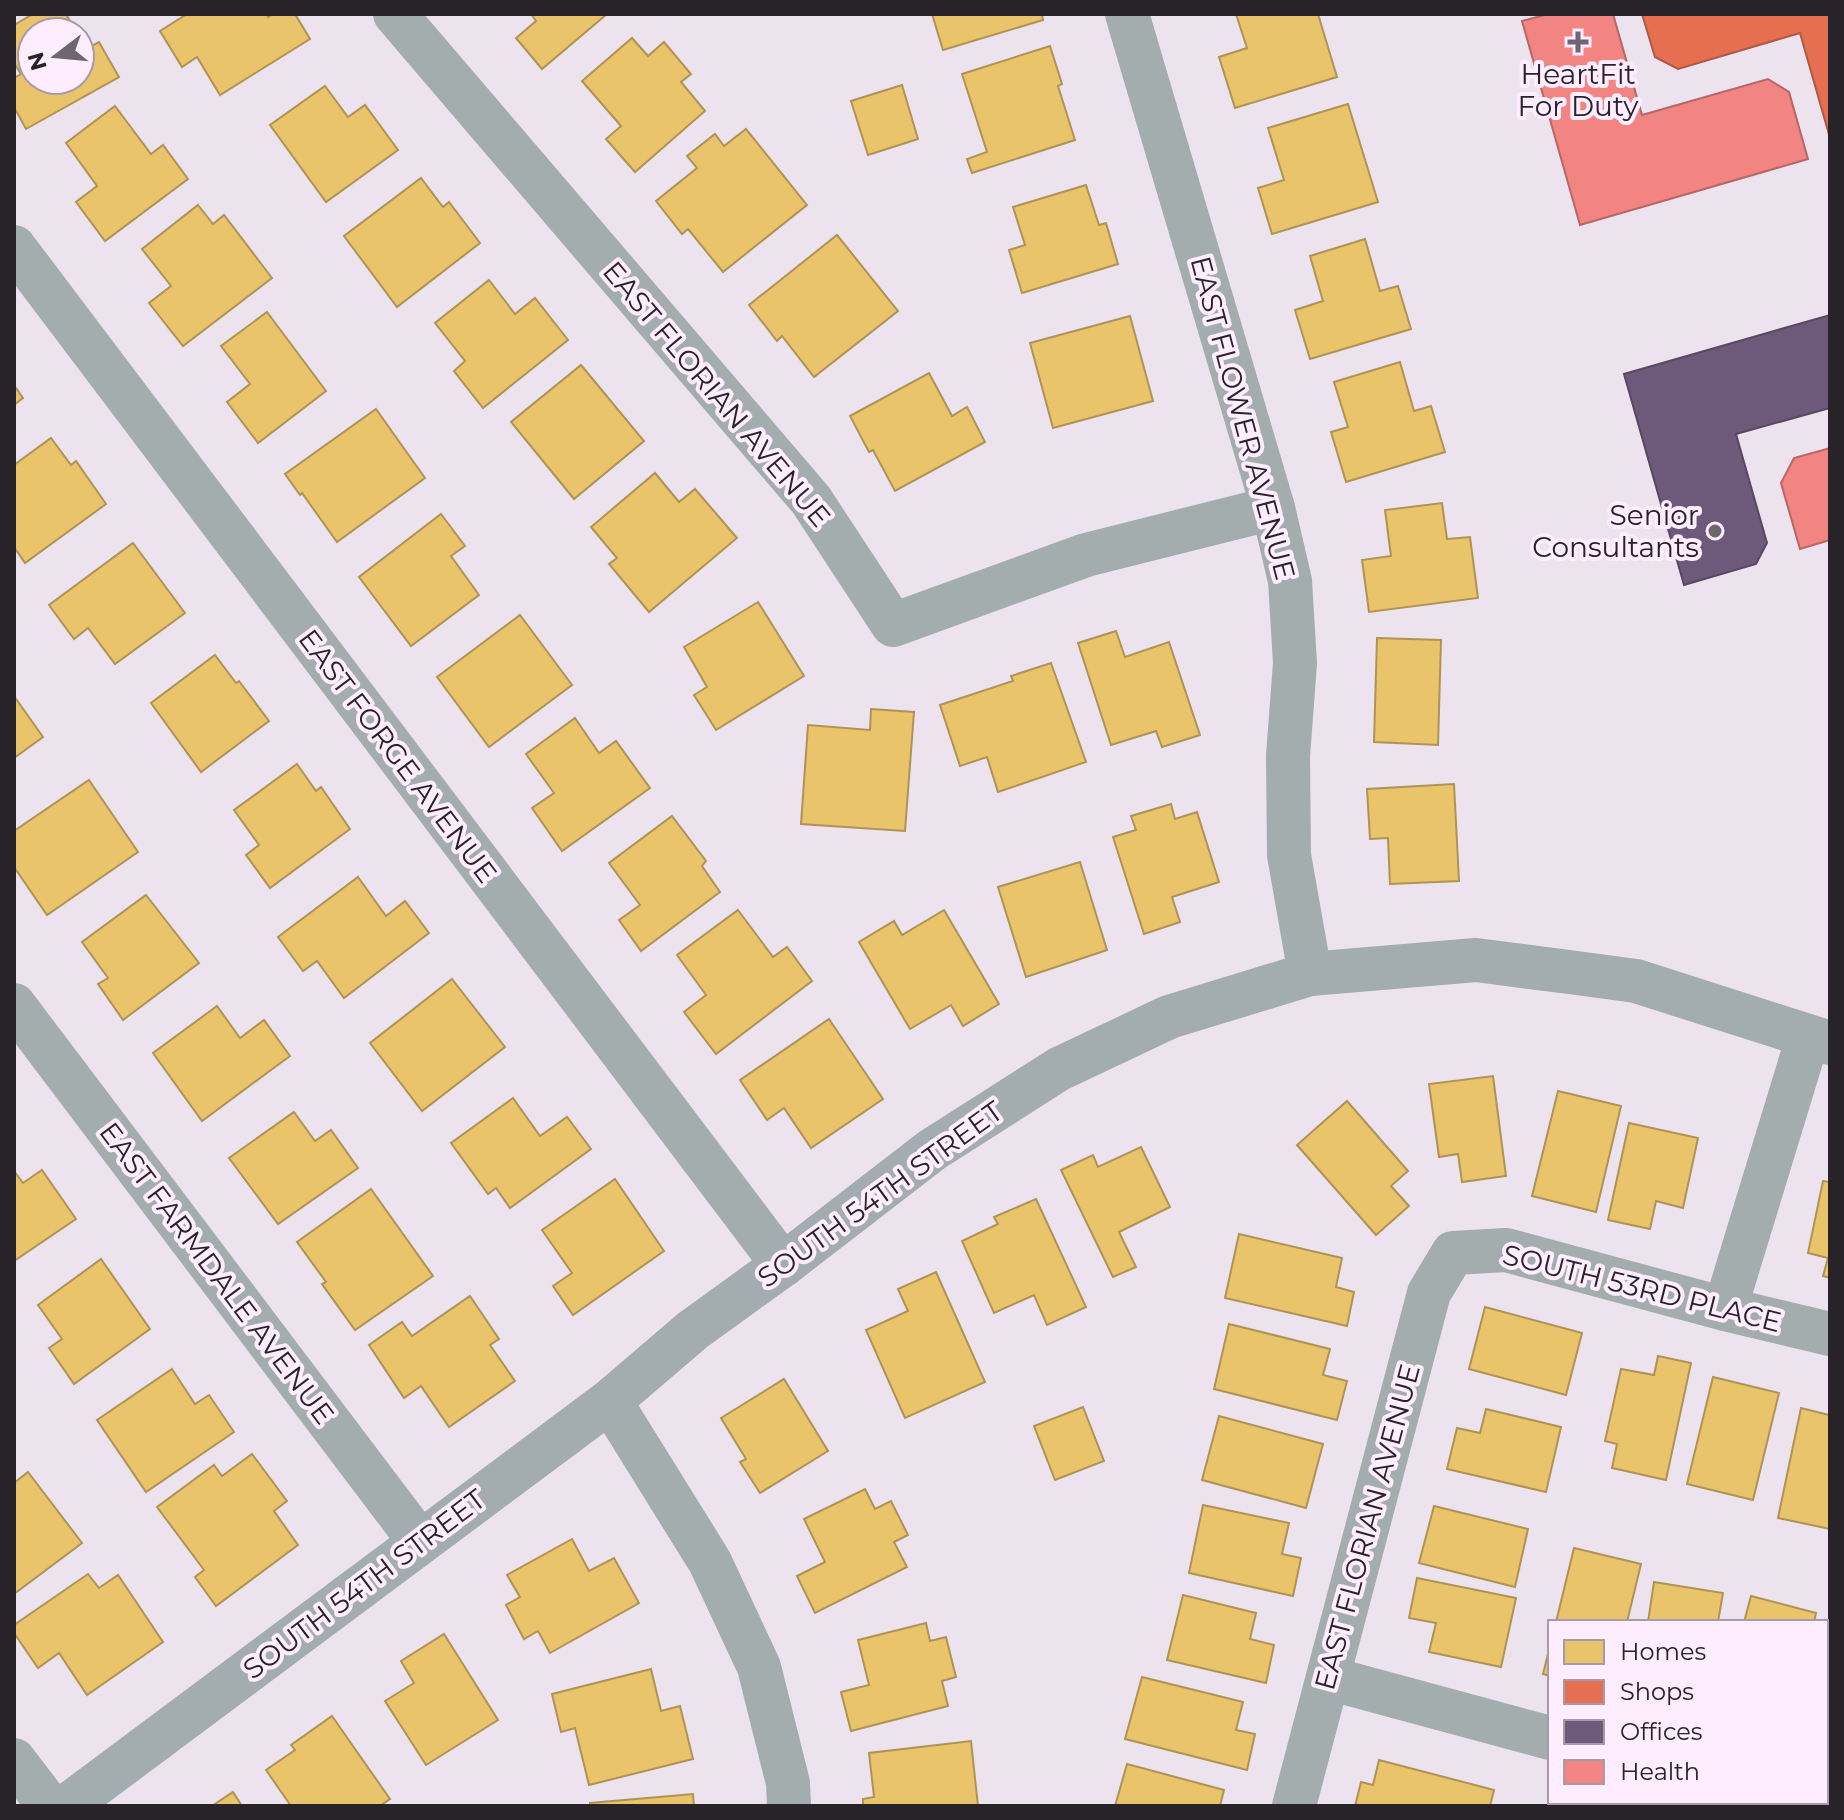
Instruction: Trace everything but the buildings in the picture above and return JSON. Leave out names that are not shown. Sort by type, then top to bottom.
[{"type":"street","name":"EAST FLORIAN AVENUE","points":[[395,14],[811,500],[893,625],[1086,555],[1273,508]]},
{"type":"street","name":"EAST FLOWER AVENUE","points":[[1127,14],[1273,508],[1290,581],[1295,663],[1288,756],[1289,855],[1310,974]]},
{"type":"street","name":"EAST FORGE AVENUE","points":[[14,247],[783,1265]]},
{"type":"street","name":"SOUTH 54TH STREET","points":[[67,1806],[610,1401],[693,1330],[932,1150],[1059,1069],[1169,1017],[1310,974],[1476,960],[1636,981],[1819,1040]]},
{"type":"street","name":"EAST FARMDALE AVENUE","points":[[14,1005],[420,1542]]},
{"type":"street","points":[[1725,1309],[1819,1040]]},
{"type":"street","name":"SOUTH 53RD PLACE","points":[[1453,1253],[1506,1250],[1830,1334]]},
{"type":"street","name":"EAST FLORIAN AVENUE","points":[[1294,1806],[1429,1293],[1453,1253]]},
{"type":"street","points":[[610,1401],[710,1562],[759,1667],[788,1783],[789,1806]]},
{"type":"street","points":[[1328,1678],[1548,1737]]},
{"type":"street","points":[[14,1760],[49,1806]]},
{"type":"place","name":"HeartFit For Duty","points":[[1578,42]]},
{"type":"place","name":"Senior Consultants","points":[[1715,531]]}]
